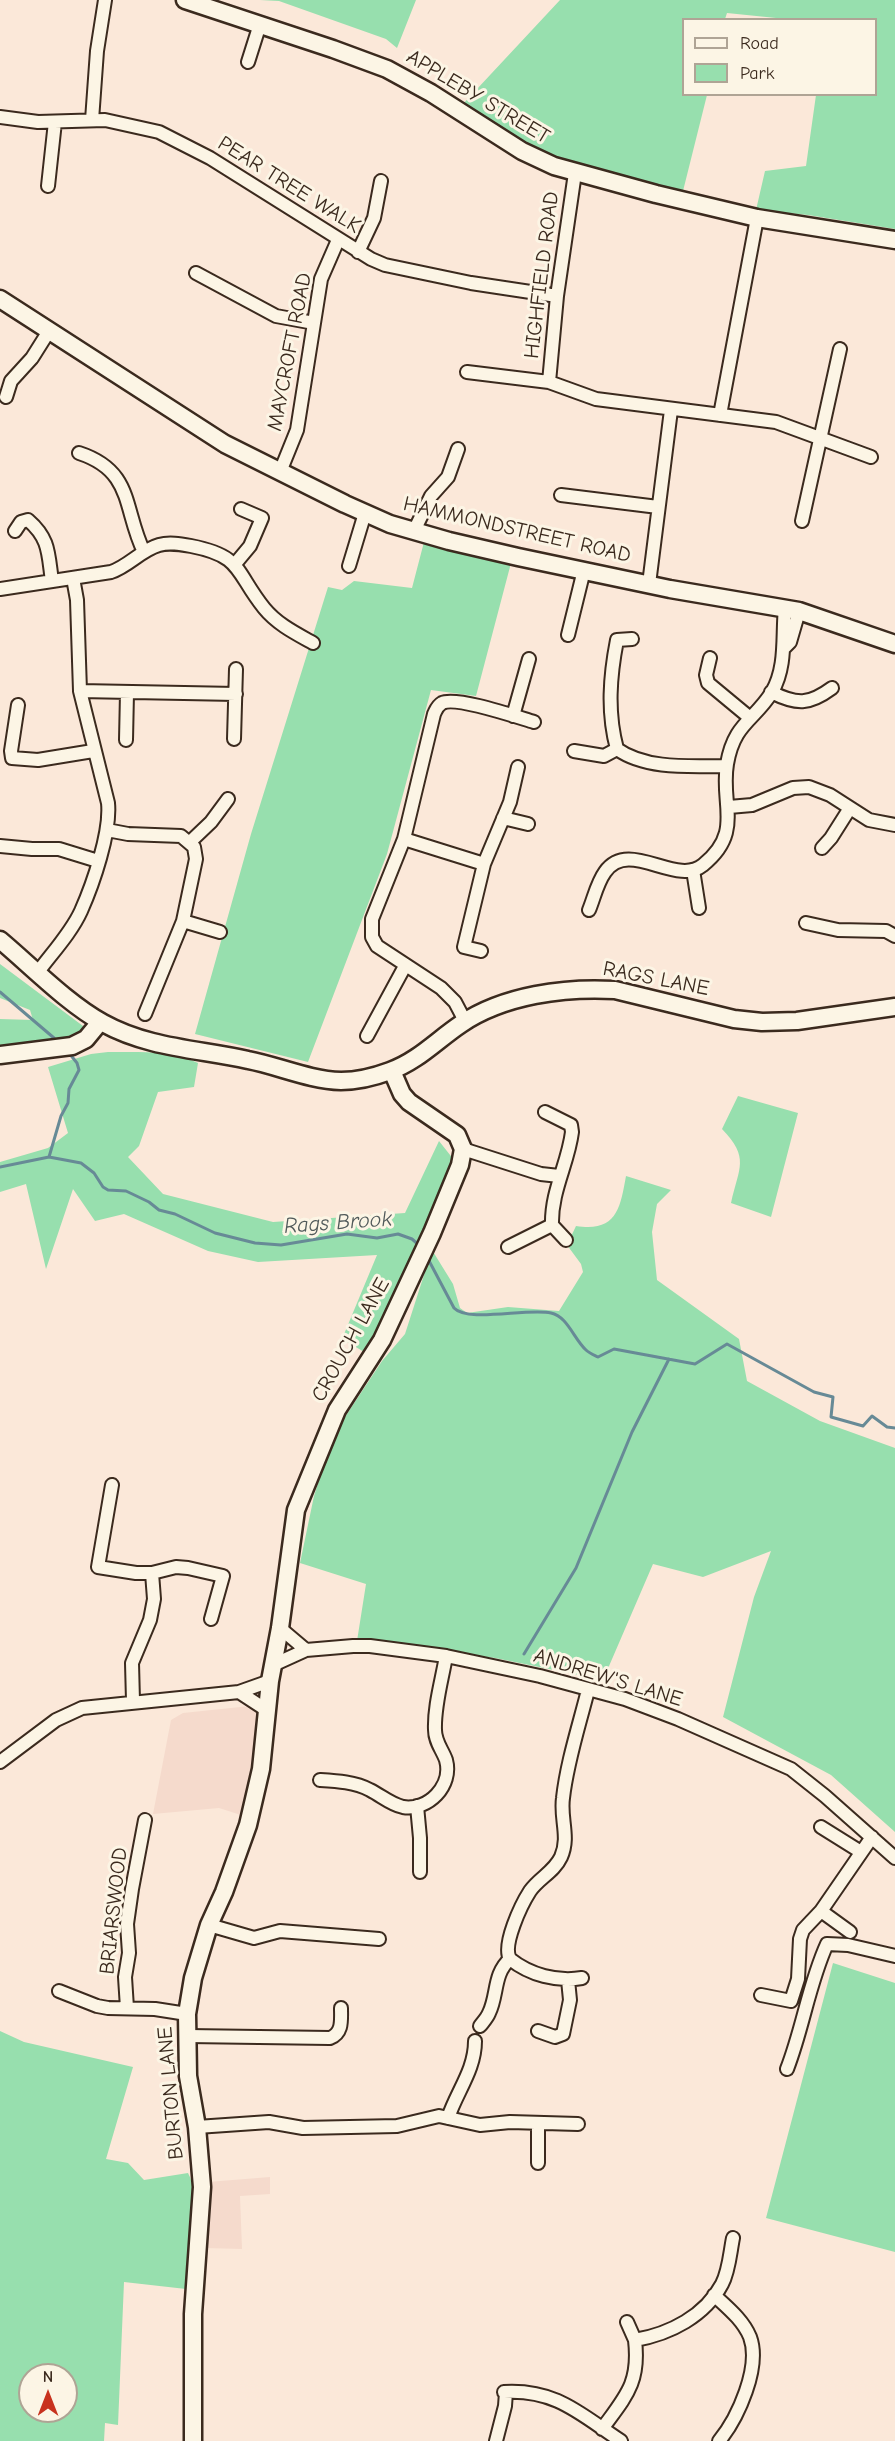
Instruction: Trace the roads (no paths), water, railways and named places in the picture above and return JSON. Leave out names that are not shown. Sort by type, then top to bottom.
[{"type":"street","points":[[92,120],[97,51],[105,0]]},
{"type":"street","name":"APPLEBY STREET","points":[[185,0],[387,69],[431,93],[530,155],[554,166],[757,218],[895,240]]},
{"type":"street","points":[[248,62],[260,24]]},
{"type":"street","name":"PEAR TREE WALK","points":[[0,117],[55,122],[117,121],[138,126],[169,136],[210,158],[338,240],[386,265],[471,283],[557,296]]},
{"type":"street","points":[[48,186],[55,122]]},
{"type":"street","name":"HIGHFIELD ROAD","points":[[549,382],[557,296],[575,172]]},
{"type":"street","points":[[358,252],[374,218],[381,181]]},
{"type":"street","points":[[720,415],[757,218]]},
{"type":"street","name":"MAYCROFT ROAD","points":[[280,472],[297,430],[321,279],[338,240]]},
{"type":"street","points":[[196,273],[276,316],[314,323]]},
{"type":"street","name":"HAMMONDSTREET ROAD","points":[[0,299],[225,444],[365,513],[449,541],[649,584],[792,609],[895,645]]},
{"type":"street","points":[[6,397],[11,381],[32,358],[49,331]]},
{"type":"street","points":[[802,520],[840,349]]},
{"type":"street","points":[[467,372],[549,382],[597,399],[776,422],[871,457]]},
{"type":"street","points":[[649,584],[671,410]]},
{"type":"street","points":[[414,531],[426,504],[448,477],[458,449]]},
{"type":"street","points":[[80,453],[102,463],[118,479],[126,494],[132,524],[144,552]]},
{"type":"street","points":[[561,495],[658,507]]},
{"type":"street","points":[[235,564],[246,552],[262,518],[241,509]]},
{"type":"street","points":[[349,566],[365,513]]},
{"type":"street","points":[[15,531],[21,522],[28,520],[40,531],[46,541],[52,581]]},
{"type":"street","points":[[0,589],[119,569],[158,545],[179,544],[213,550],[235,564],[264,608],[281,625],[313,643]]},
{"type":"street","points":[[568,635],[584,570]]},
{"type":"street","points":[[38,972],[81,911],[107,830],[108,803],[93,751],[80,691],[77,600],[73,578]]},
{"type":"street","points":[[589,910],[603,874],[615,864],[633,860],[693,870],[708,861],[722,842],[727,829],[729,807],[726,766],[733,742],[749,717],[771,692],[779,674],[784,648],[782,640],[792,609]]},
{"type":"street","points":[[617,749],[610,701],[611,674],[617,640],[632,639]]},
{"type":"street","points":[[710,658],[706,675],[708,683],[749,717]]},
{"type":"street","points":[[513,716],[529,659]]},
{"type":"street","points":[[234,739],[236,669]]},
{"type":"street","points":[[771,692],[789,701],[802,702],[817,697],[832,688]]},
{"type":"street","points":[[80,691],[236,694]]},
{"type":"street","points":[[126,740],[127,693]]},
{"type":"street","points":[[465,1021],[455,1002],[441,988],[366,939],[375,909],[404,839],[434,714],[439,705],[446,702],[463,703],[534,722]]},
{"type":"street","points":[[18,705],[12,758],[39,760],[93,751]]},
{"type":"street","points":[[574,751],[604,756],[617,749]]},
{"type":"street","points":[[617,749],[632,757],[660,764],[726,766]]},
{"type":"street","points":[[481,951],[464,947],[484,864],[510,802],[519,767]]},
{"type":"street","points":[[729,807],[761,802],[793,788],[804,787],[822,791],[869,820],[895,825]]},
{"type":"street","points":[[190,842],[211,822],[228,799]]},
{"type":"street","points":[[822,848],[850,808]]},
{"type":"street","points":[[503,818],[528,825]]},
{"type":"street","points":[[107,830],[137,835],[178,836],[190,842],[195,850],[196,859],[183,921],[145,1014]]},
{"type":"street","points":[[404,839],[484,864]]},
{"type":"street","points":[[0,846],[59,849],[98,861]]},
{"type":"street","points":[[693,870],[699,908]]},
{"type":"street","points":[[183,921],[220,932]]},
{"type":"street","points":[[806,923],[838,930],[886,930],[895,936]]},
{"type":"street","points":[[0,940],[100,1022],[124,1034],[150,1043],[249,1060],[324,1079],[357,1080],[392,1071],[398,1086],[409,1102],[457,1136],[462,1142],[463,1149],[541,1174],[559,1176]]},
{"type":"street","points":[[367,1036],[405,966]]},
{"type":"street","name":"RAGS LANE","points":[[392,1071],[419,1056],[465,1021],[483,1012],[554,992],[597,989],[638,994],[734,1019],[762,1022],[796,1021],[895,1007]]},
{"type":"street","points":[[0,1055],[72,1046],[86,1039],[100,1022]]},
{"type":"street","points":[[545,1112],[571,1125],[571,1139],[553,1204],[552,1224],[566,1240]]},
{"type":"street","name":"CROUCH LANE","points":[[271,1673],[280,1628],[296,1510],[337,1410],[382,1340],[432,1233],[460,1165],[463,1149]]},
{"type":"street","points":[[507,1247],[552,1224]]},
{"type":"street","points":[[112,1485],[98,1567],[152,1573],[176,1568],[204,1570],[223,1576],[211,1619]]},
{"type":"street","points":[[133,1701],[132,1663],[150,1620],[154,1599],[152,1573]]},
{"type":"street","points":[[280,1628],[306,1650]]},
{"type":"street","name":"ANDREW'S LANE","points":[[0,1762],[70,1712],[103,1704],[239,1692],[306,1650],[370,1646],[446,1656],[540,1676],[625,1699],[669,1716],[791,1769],[895,1858]]},
{"type":"street","points":[[320,1780],[361,1786],[390,1803],[406,1808],[417,1806],[434,1798],[445,1780],[446,1760],[436,1740],[435,1727],[446,1656]]},
{"type":"street","name":"BURTON LANE","points":[[193,2441],[193,2314],[202,2187],[197,2127],[188,2076],[187,2014],[193,1978],[210,1925],[248,1825],[261,1769],[271,1673]]},
{"type":"street","points":[[582,1978],[552,1979],[519,1966],[510,1959],[506,1945],[530,1892],[556,1866],[564,1846],[566,1833],[562,1816],[563,1795],[588,1690]]},
{"type":"street","points":[[239,1692],[267,1711]]},
{"type":"street","points":[[417,1806],[420,1872]]},
{"type":"street","name":"BRIARSWOOD","points":[[127,2008],[125,1977],[129,1953],[128,1924],[145,1820]]},
{"type":"street","points":[[821,1827],[861,1852]]},
{"type":"street","points":[[761,1995],[791,2001],[801,1963],[800,1939],[806,1925],[821,1911],[872,1837]]},
{"type":"street","points":[[821,1911],[850,1932]]},
{"type":"street","points":[[210,1925],[254,1938],[280,1932],[379,1939]]},
{"type":"street","points":[[786,2069],[798,2041],[819,1961],[828,1944],[848,1945],[895,1956]]},
{"type":"street","points":[[480,2026],[489,2013],[496,1980],[503,1965],[510,1959]]},
{"type":"street","points":[[538,2031],[555,2037],[563,2034],[570,2000],[568,1980]]},
{"type":"street","points":[[59,1991],[97,2006],[155,2009],[187,2014]]},
{"type":"street","points":[[188,2036],[330,2038],[337,2035],[341,2028],[341,2008]]},
{"type":"street","points":[[448,2118],[456,2096],[472,2066],[476,2041]]},
{"type":"street","points":[[197,2127],[270,2122],[294,2128],[320,2129],[397,2126],[432,2117],[480,2125],[578,2124]]},
{"type":"street","points":[[538,2123],[538,2163]]},
{"type":"street","points":[[635,2340],[664,2333],[681,2325],[714,2295],[723,2282],[733,2238]]},
{"type":"street","points":[[714,2295],[745,2327],[750,2337],[752,2352],[752,2371],[745,2393],[731,2424],[719,2441]]},
{"type":"street","points":[[602,2429],[635,2378],[637,2368],[635,2340],[627,2322]]},
{"type":"street","points":[[496,2441],[504,2413],[505,2392],[528,2392],[551,2396],[621,2441]]},
{"type":"waterway","points":[[0,992],[54,1038]]},
{"type":"waterway","points":[[49,1157],[61,1116],[68,1103],[69,1089],[79,1070],[77,1063],[69,1053]]},
{"type":"waterway","name":"Rags Brook","points":[[0,1167],[49,1157],[81,1163],[94,1173],[103,1187],[108,1190],[126,1191],[149,1202],[159,1210],[175,1214],[215,1233],[255,1243],[281,1245],[347,1234],[377,1238],[398,1234],[412,1239],[420,1246]]},
{"type":"waterway","name":"Rags Brook","points":[[427,1257],[454,1308],[461,1312],[484,1315],[551,1313],[562,1318],[586,1350],[598,1357],[614,1349],[695,1364],[727,1344],[814,1392],[833,1397],[831,1417],[863,1426],[872,1416],[887,1427],[895,1428]]},
{"type":"waterway","points":[[524,1654],[576,1568],[632,1432],[669,1359]]}]
